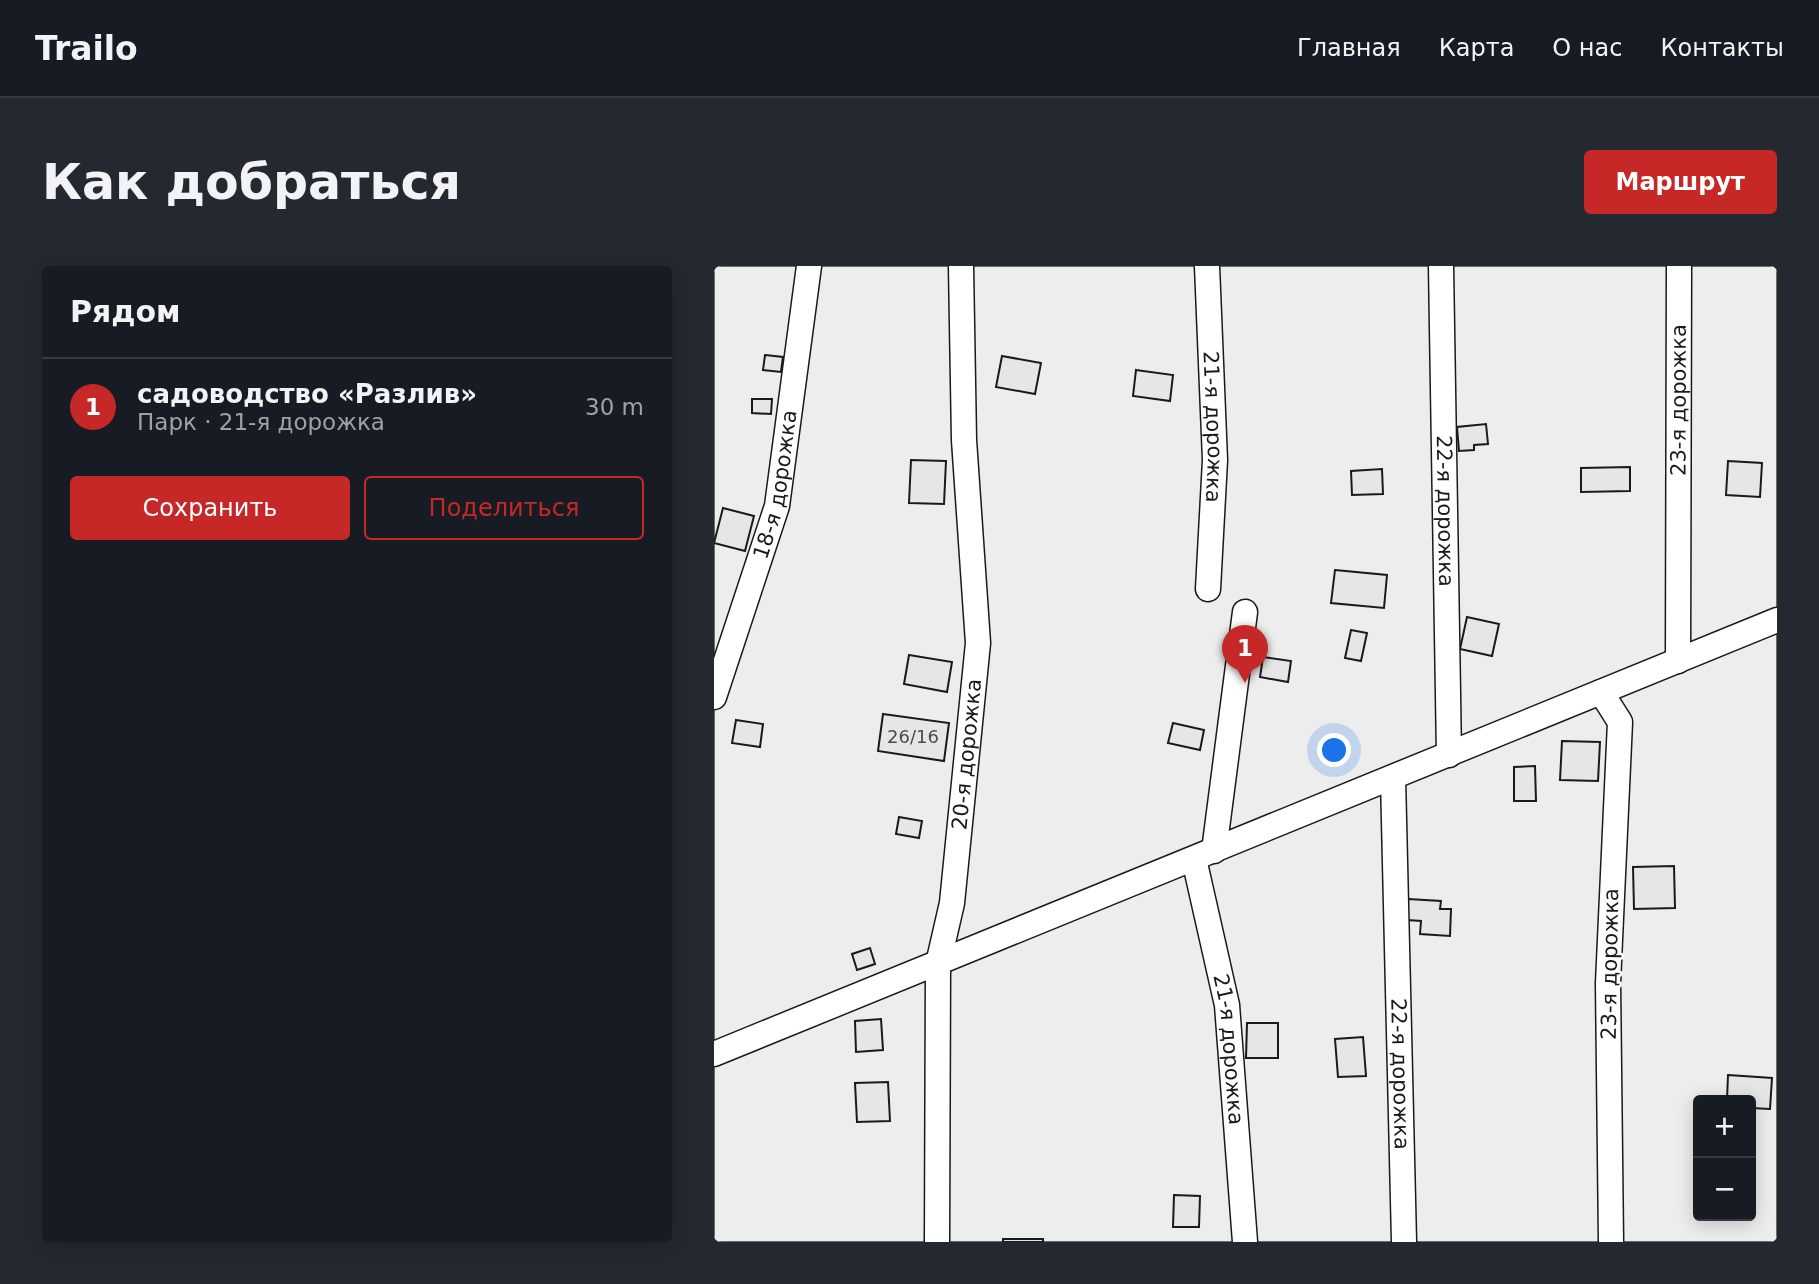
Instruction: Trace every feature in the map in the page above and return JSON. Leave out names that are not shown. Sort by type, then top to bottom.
[{"type":"street","name":"18-я дорожка","points":[[714,697],[777,506],[809,266]]},
{"type":"street","name":"20-я дорожка","points":[[937,1242],[938,964],[952,903],[978,643],[964,440],[961,266]]},
{"type":"street","name":"21-я дорожка","points":[[1207,266],[1215,460],[1208,589]]},
{"type":"street","name":"22-я дорожка","points":[[1441,266],[1449,755]]},
{"type":"street","name":"23-я дорожка","points":[[1678,661],[1679,266]]},
{"type":"street","name":"21-я дорожка","points":[[1245,612],[1204,855],[1227,1005],[1245,1242]]},
{"type":"street","points":[[714,1054],[1777,620]]},
{"type":"street","name":"23-я дорожка","points":[[1601,692],[1620,722],[1608,983],[1611,1242]]},
{"type":"street","name":"22-я дорожка","points":[[1393,778],[1404,1242]]},
{"type":"shaded area","points":[[714,266],[1777,266],[1777,1242],[714,1242]]},
{"type":"building","points":[[765,355],[783,357],[781,372],[763,370]]},
{"type":"building","points":[[1002,356],[1041,363],[1035,394],[996,387]]},
{"type":"building","points":[[1136,370],[1173,375],[1170,401],[1133,396]]},
{"type":"building","points":[[752,399],[772,399],[771,414],[752,413]]},
{"type":"building","points":[[1486,424],[1488,444],[1474,445],[1474,450],[1459,451],[1457,427]]},
{"type":"building","points":[[911,460],[946,461],[944,504],[909,503]]},
{"type":"building","points":[[1728,461],[1762,463],[1760,497],[1726,495]]},
{"type":"building","points":[[1630,467],[1630,491],[1581,492],[1581,468]]},
{"type":"building","points":[[1382,469],[1383,494],[1352,495],[1351,471]]},
{"type":"building","points":[[723,508],[754,516],[745,551],[714,543]]},
{"type":"building","points":[[1335,570],[1387,575],[1384,608],[1331,603]]},
{"type":"building","points":[[1467,617],[1499,624],[1492,656],[1460,649]]},
{"type":"building","points":[[1351,630],[1367,633],[1361,661],[1345,658]]},
{"type":"building","points":[[909,655],[952,662],[947,692],[904,684]]},
{"type":"building","points":[[1263,657],[1291,661],[1288,682],[1260,677]]},
{"type":"building","points":[[883,714],[949,723],[944,761],[878,751]]},
{"type":"building","points":[[736,720],[763,724],[760,747],[732,743]]},
{"type":"building","points":[[1173,723],[1204,730],[1200,750],[1168,743]]},
{"type":"building","points":[[1562,741],[1600,742],[1598,781],[1560,780]]},
{"type":"building","points":[[1535,766],[1536,801],[1514,801],[1514,767]]},
{"type":"building","points":[[899,817],[922,821],[919,838],[896,834]]},
{"type":"building","points":[[1674,866],[1675,908],[1634,909],[1633,867]]},
{"type":"building","points":[[1408,899],[1441,901],[1440,909],[1451,909],[1450,936],[1420,934],[1421,921],[1407,920]]},
{"type":"building","points":[[870,948],[875,964],[857,970],[852,954]]},
{"type":"building","points":[[881,1019],[883,1050],[856,1052],[855,1021]]},
{"type":"building","points":[[1247,1023],[1278,1023],[1278,1058],[1246,1058]]},
{"type":"building","points":[[1363,1037],[1366,1076],[1338,1077],[1335,1039]]},
{"type":"building","points":[[1728,1075],[1772,1078],[1770,1109],[1756,1108],[1756,1095],[1727,1095]]},
{"type":"building","points":[[888,1082],[890,1121],[857,1122],[855,1083]]},
{"type":"building","points":[[1174,1195],[1200,1196],[1199,1227],[1173,1227]]},
{"type":"building","points":[[1003,1239],[1043,1239],[1043,1242],[1003,1242]]},
{"type":"place","name":"садоводство «Разлив»","points":[[1245,683]]}]
